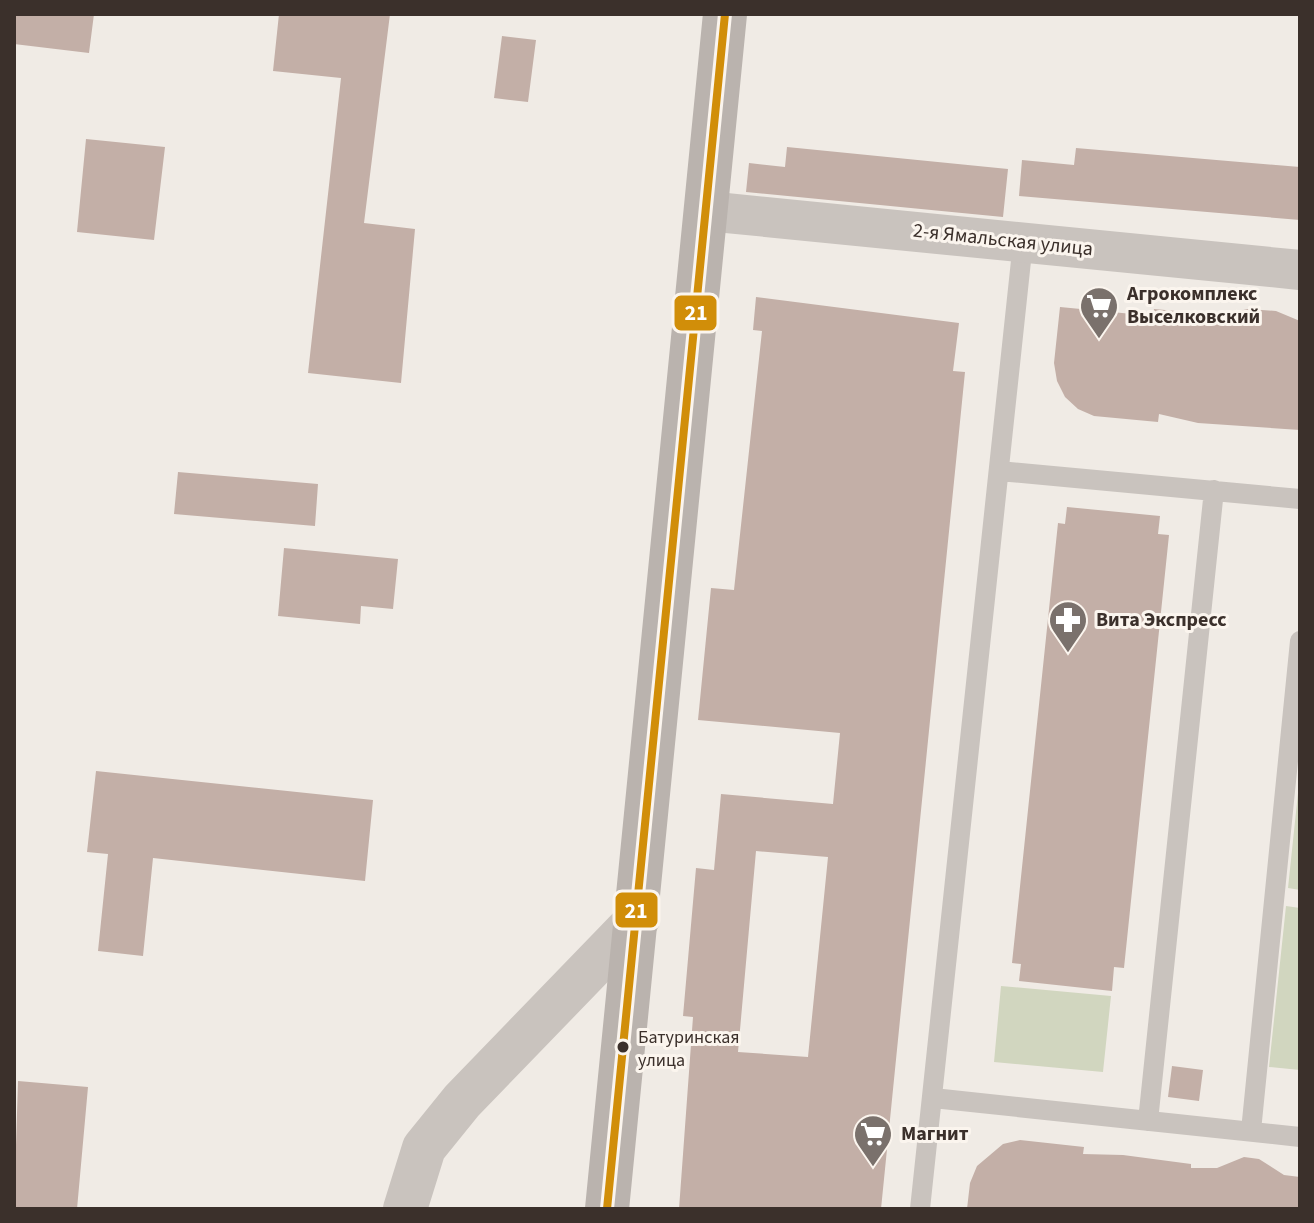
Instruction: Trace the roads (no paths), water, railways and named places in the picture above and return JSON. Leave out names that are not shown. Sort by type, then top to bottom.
[{"type":"main road","points":[[607,1209],[725,14]]},
{"type":"street","name":"2-я Ямальская улица","points":[[706,211],[1300,270]]},
{"type":"street","points":[[405,1209],[424,1148],[452,1113],[638,919]]},
{"type":"lane","points":[[920,1209],[1023,242]]},
{"type":"lane","points":[[999,471],[1300,499]]},
{"type":"lane","points":[[1148,1121],[1214,490]]},
{"type":"lane","points":[[1251,1131],[1300,641]]},
{"type":"lane","points":[[933,1098],[1300,1137]]},
{"type":"place","name":"Агрокомплекс Выселковский","points":[[1099,340]]},
{"type":"place","name":"Вита Экспресс","points":[[1068,654]]},
{"type":"place","name":"Батуринская улица","points":[[623,1047]]},
{"type":"place","name":"Магнит","points":[[873,1168]]}]
